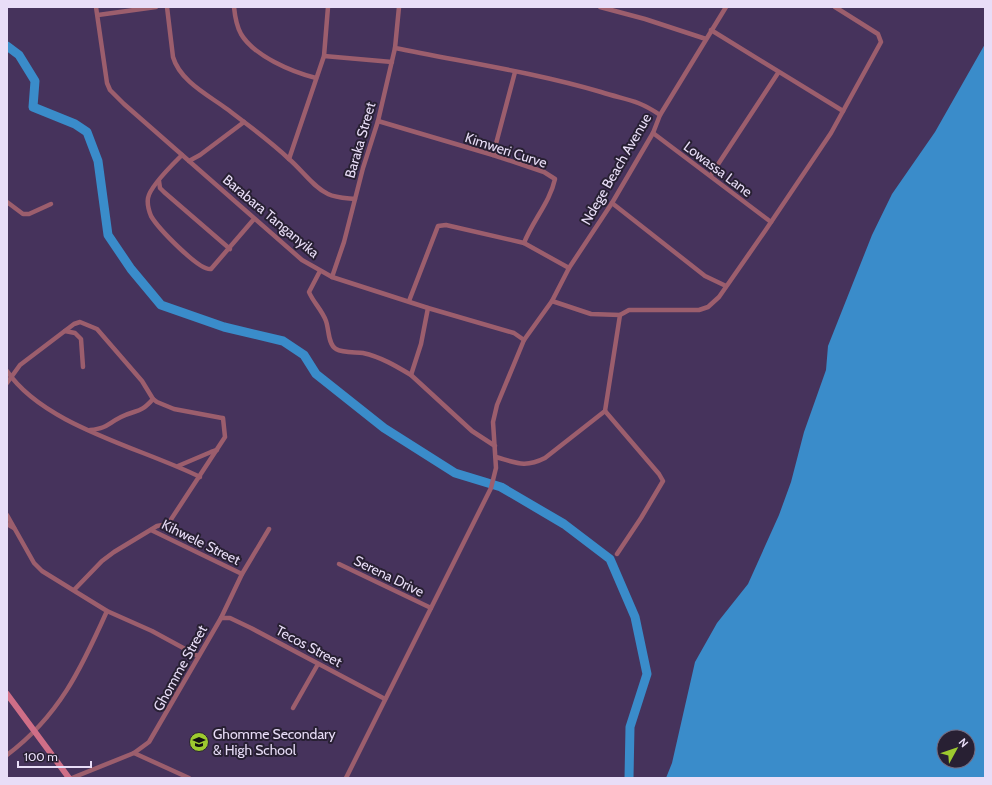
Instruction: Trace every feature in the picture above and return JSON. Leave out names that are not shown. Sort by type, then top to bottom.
[{"type":"street","name":"Barabara Tanganyika","points":[[96,7],[104,70],[110,90],[124,104],[302,260],[332,277],[428,308],[514,333],[524,340]]},
{"type":"street","points":[[98,15],[156,7]]},
{"type":"street","points":[[167,7],[171,48],[175,65],[195,86],[244,122],[328,194],[336,197],[355,199]]},
{"type":"street","points":[[234,7],[236,24],[246,41],[256,50],[290,70],[316,78]]},
{"type":"street","points":[[289,159],[324,56],[328,7]]},
{"type":"street","name":"Baraka Street","points":[[332,277],[344,242],[378,121],[395,48],[399,7]]},
{"type":"street","points":[[600,7],[645,19],[706,39]]},
{"type":"street","name":"Ndege Beach Avenue","points":[[346,778],[491,488],[496,468],[495,446],[492,433],[493,422],[497,405],[524,340],[552,301],[569,268],[612,203],[653,133],[660,115],[726,7]]},
{"type":"street","points":[[552,301],[591,314],[620,316],[629,310],[699,310],[708,307],[715,301],[812,162],[869,66],[882,40],[875,32],[835,7]]},
{"type":"street","points":[[711,30],[778,73],[843,111]]},
{"type":"street","points":[[395,48],[578,85],[602,93],[624,97],[648,107],[660,115]]},
{"type":"street","points":[[324,56],[392,62]]},
{"type":"street","points":[[494,155],[515,72]]},
{"type":"street","points":[[711,175],[778,73]]},
{"type":"street","name":"Kimweri Curve","points":[[378,121],[494,155],[544,172],[555,179],[552,191],[531,227],[524,243]]},
{"type":"street","points":[[189,161],[200,155],[244,122]]},
{"type":"street","name":"Lowassa Lane","points":[[653,133],[711,175],[771,222]]},
{"type":"street","points":[[182,154],[150,193],[148,205],[151,216],[168,237],[203,268],[208,269],[214,266],[230,249],[254,219]]},
{"type":"street","points":[[159,181],[160,188],[164,192],[230,249]]},
{"type":"street","points":[[7,202],[23,214],[29,214],[50,204]]},
{"type":"street","points":[[612,203],[705,276],[726,286]]},
{"type":"street","points":[[409,301],[438,226],[446,225],[524,243],[569,268]]},
{"type":"street","points":[[320,271],[309,292],[326,320],[331,346],[336,350],[381,358],[411,376],[472,431],[495,446]]},
{"type":"street","points":[[411,376],[421,344],[428,308]]},
{"type":"street","points":[[496,457],[520,464],[535,463],[545,458],[605,411],[620,316]]},
{"type":"street","points":[[7,383],[20,365],[78,322],[98,329],[142,381],[153,399],[174,409],[222,418],[225,437],[168,524],[157,526],[102,561],[74,590]]},
{"type":"street","points":[[65,331],[75,333],[81,339],[83,367]]},
{"type":"street","points":[[7,371],[36,402],[88,430],[200,476]]},
{"type":"street","points":[[88,430],[104,428],[121,417],[138,412],[146,407],[153,399]]},
{"type":"street","points":[[605,411],[659,474],[663,481],[617,554]]},
{"type":"street","points":[[178,466],[217,450]]},
{"type":"street","points":[[7,515],[38,568],[106,611],[152,631],[198,656]]},
{"type":"street","points":[[7,524],[14,528]]},
{"type":"street","name":"Ghomme Street","points":[[71,778],[134,753],[144,747],[156,734],[198,656],[221,618],[242,574],[269,529]]},
{"type":"street","name":"Kihwele Street","points":[[151,530],[242,574]]},
{"type":"street","name":"Serena Drive","points":[[339,564],[431,608]]},
{"type":"street","points":[[7,755],[35,732],[69,689],[84,662],[106,611]]},
{"type":"street","name":"Tecos Street","points":[[221,618],[230,618],[251,628],[385,699]]},
{"type":"street","points":[[293,708],[318,664]]},
{"type":"street","points":[[7,694],[71,778]]},
{"type":"street","points":[[134,753],[189,778]]},
{"type":"water","points":[[985,44],[985,778],[666,778],[672,763],[695,662],[717,623],[748,584],[779,515],[791,482],[804,432],[826,370],[828,346],[872,235],[892,194],[935,132]]},
{"type":"waterway","points":[[7,46],[19,55],[35,81],[33,107],[75,124],[87,132],[98,161],[108,235],[131,269],[161,305],[224,327],[283,341],[304,355],[316,374],[384,428],[455,473],[501,487],[564,524],[610,559],[635,617],[647,674],[630,727],[629,778]]},
{"type":"place","name":"Ghomme Secondary & High School","points":[[199,742]]}]
